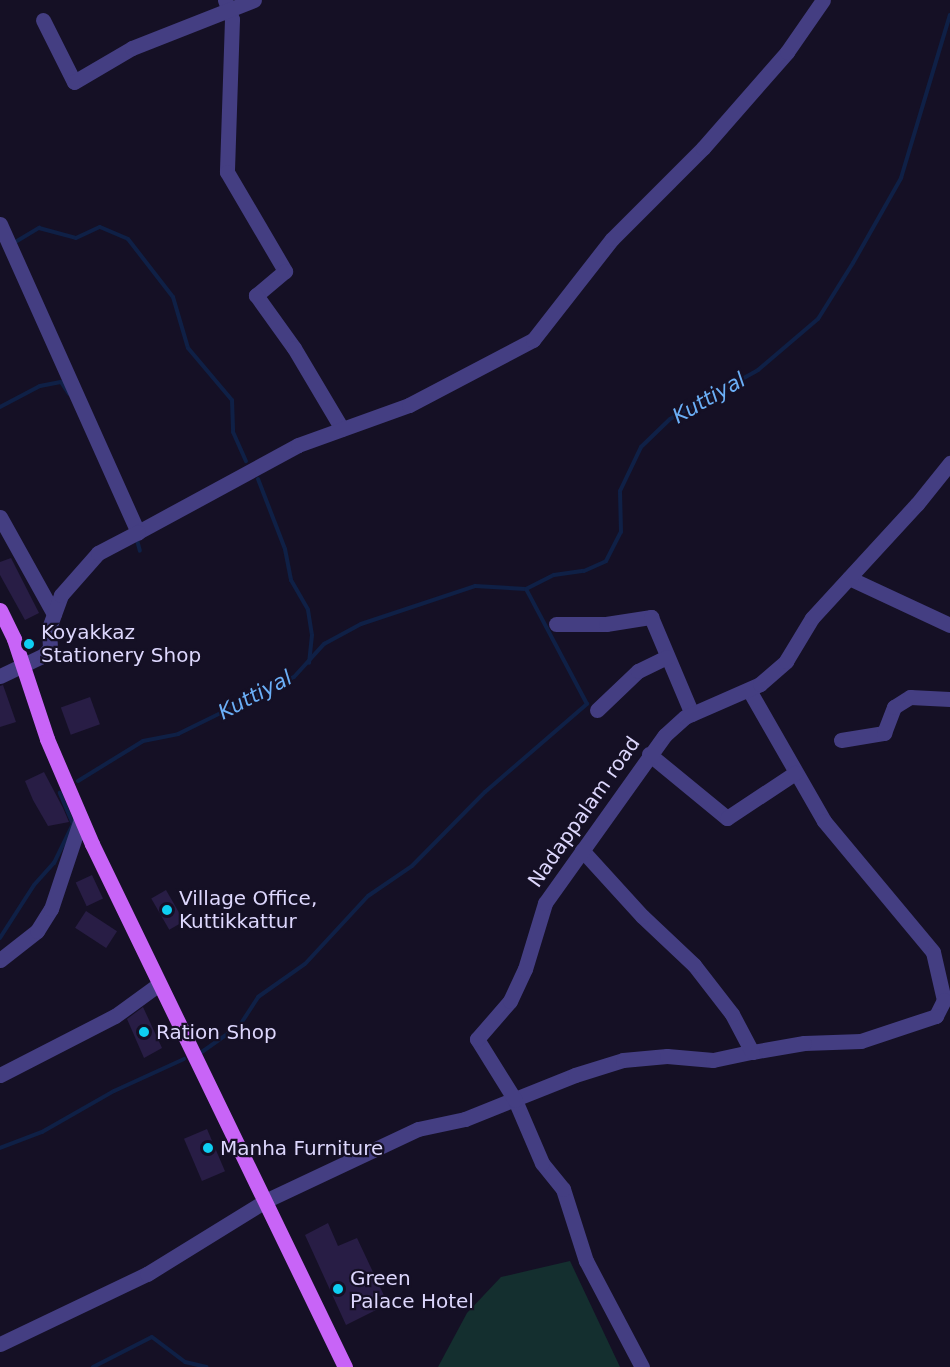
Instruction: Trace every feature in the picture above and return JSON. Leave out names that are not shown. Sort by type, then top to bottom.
[{"type":"main road","points":[[0,610],[23,665],[47,740],[81,819],[345,1367]]},
{"type":"street","points":[[43,20],[74,82],[132,48],[227,6],[254,0]]},
{"type":"street","points":[[0,676],[50,648],[54,614],[62,595],[98,554],[298,445],[409,405],[533,340],[612,239],[703,148],[787,52],[823,0]]},
{"type":"street","points":[[227,6],[233,68],[227,172],[285,271],[256,296],[294,348],[342,429]]},
{"type":"street","points":[[0,224],[138,532]]},
{"type":"street","name":"Nadappalam road","points":[[642,1367],[586,1261],[563,1189],[542,1162],[515,1100],[477,1040],[510,1001],[525,969],[545,903],[649,754],[665,735],[692,714],[749,690],[786,661],[812,618],[950,463]]},
{"type":"street","points":[[0,517],[54,614]]},
{"type":"street","points":[[849,578],[950,625]]},
{"type":"street","points":[[556,624],[606,624],[651,616],[692,714]]},
{"type":"street","points":[[597,710],[638,671],[667,657]]},
{"type":"street","points":[[0,1344],[147,1274],[265,1202],[418,1129],[465,1119],[575,1075],[623,1060],[667,1056],[713,1060],[804,1043],[861,1041],[936,1016],[944,1000],[933,952],[824,821],[749,690]]},
{"type":"street","points":[[841,740],[884,734],[894,707],[910,697],[950,699]]},
{"type":"street","points":[[649,754],[727,818],[795,773]]},
{"type":"street","points":[[0,960],[37,932],[51,909],[81,819]]},
{"type":"street","points":[[582,850],[642,916],[694,965],[732,1014],[752,1052]]},
{"type":"street","points":[[0,1075],[115,1016],[159,984]]},
{"type":"green space","points":[[570,1261],[620,1367],[438,1367],[467,1313],[501,1277]]},
{"type":"building","points":[[11,558],[39,613],[25,620],[0,575],[0,562]]},
{"type":"building","points":[[3,685],[16,722],[0,727],[0,686]]},
{"type":"building","points":[[90,697],[100,724],[71,735],[61,708]]},
{"type":"building","points":[[44,772],[69,822],[48,826],[33,800],[25,781]]},
{"type":"building","points":[[92,875],[103,899],[87,906],[76,883]]},
{"type":"building","name":"Village Office, Kuttikkattur","points":[[166,890],[184,921],[169,930],[151,898]]},
{"type":"building","points":[[86,911],[117,931],[106,948],[75,928]]},
{"type":"building","name":"Ration Shop","points":[[143,1007],[162,1048],[144,1058],[127,1019]]},
{"type":"building","points":[[207,1129],[225,1171],[202,1181],[184,1139]]},
{"type":"building","points":[[328,1223],[338,1246],[357,1238],[388,1304],[346,1325],[305,1235]]},
{"type":"waterway","name":"Kuttiyal","points":[[78,781],[143,741],[178,734],[294,677],[324,644],[361,624],[475,586],[526,589],[554,575],[584,571],[606,561],[621,532],[620,491],[641,447],[670,419],[758,370],[818,319],[901,178],[950,15]]},
{"type":"waterway","points":[[17,241],[39,228],[76,238],[100,227],[128,239],[173,297],[188,348],[232,400],[233,432],[246,461]]},
{"type":"waterway","points":[[0,407],[40,386],[61,382],[69,394]]},
{"type":"waterway","points":[[258,479],[285,549],[291,580],[308,610],[312,635],[309,663]]},
{"type":"waterway","points":[[137,540],[140,551]]},
{"type":"waterway","points":[[199,1054],[240,1025],[258,997],[305,964],[368,896],[412,866],[485,792],[587,704],[526,589]]},
{"type":"waterway","points":[[0,938],[34,885],[54,863],[73,824],[60,793]]},
{"type":"waterway","points":[[0,1148],[42,1132],[114,1091],[184,1059]]},
{"type":"waterway","points":[[93,1367],[152,1337],[185,1362],[206,1367]]},
{"type":"place","name":"Koyakkaz Stationery Shop","points":[[29,644]]},
{"type":"place","name":"Village Office, Kuttikkattur","points":[[167,910]]},
{"type":"place","name":"Ration Shop","points":[[144,1032]]},
{"type":"place","name":"Manha Furniture","points":[[208,1148]]},
{"type":"place","name":"Green Palace Hotel","points":[[338,1289]]}]
